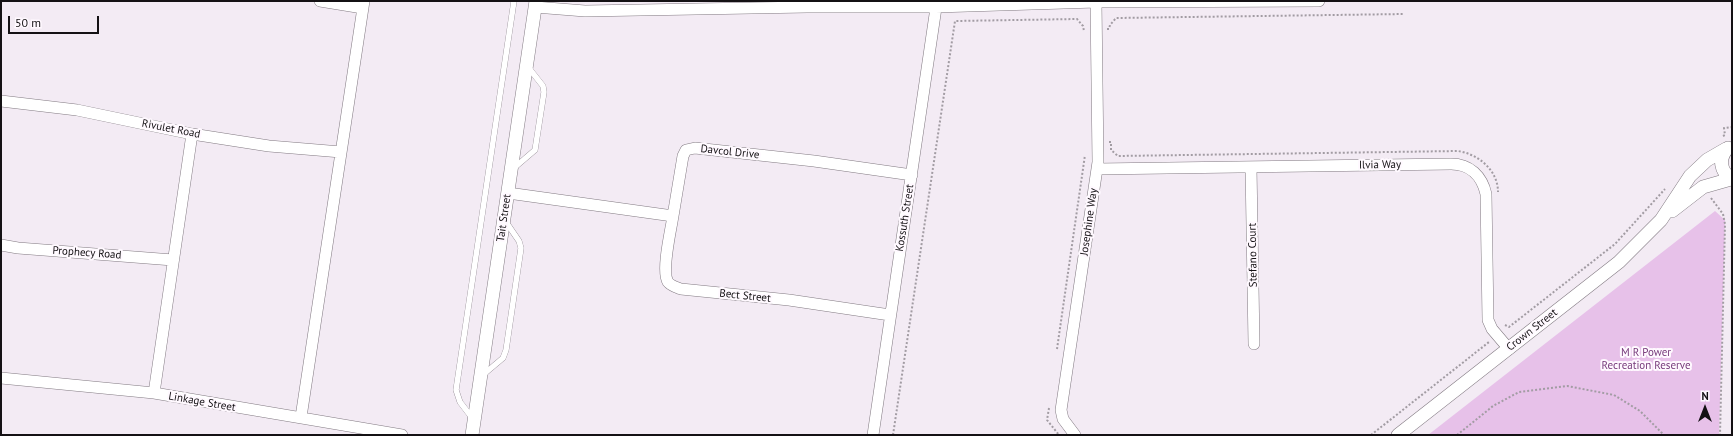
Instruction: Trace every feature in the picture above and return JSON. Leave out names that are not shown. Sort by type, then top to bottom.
[{"type":"street","points":[[301,417],[363,4],[320,1]]},
{"type":"street","points":[[536,4],[585,11],[684,5],[1319,1]]},
{"type":"street","name":"Josephine Way","points":[[1075,435],[1063,419],[1061,410],[1097,169],[1096,2]]},
{"type":"street","name":"Tait Street","points":[[472,435],[536,4]]},
{"type":"street","name":"Kossuth Street","points":[[873,435],[937,4]]},
{"type":"street","name":"Rivulet Road","points":[[1,101],[77,110],[192,134],[269,146],[341,152]]},
{"type":"street","points":[[154,393],[192,134]]},
{"type":"street","points":[[1728,144],[1722,157],[1721,165],[1725,173],[1732,179]]},
{"type":"street","name":"Crown Street","points":[[1661,220],[1690,176],[1707,160],[1728,144]]},
{"type":"street","name":"Davcol Drive","points":[[673,216],[682,160],[685,151],[692,148],[814,161],[912,175]]},
{"type":"street","name":"Ilvia Way","points":[[1097,169],[1456,164],[1473,171],[1482,182],[1486,194],[1487,317],[1489,324],[1497,336],[1509,349]]},
{"type":"street","name":"Stefano Court","points":[[1251,166],[1254,344]]},
{"type":"street","name":"Crown Street","points":[[1398,435],[1619,262],[1661,220],[1703,187],[1732,179]]},
{"type":"street","points":[[508,193],[673,216]]},
{"type":"street","name":"Bect Street","points":[[673,216],[665,270],[666,280],[671,285],[681,289],[789,300],[890,315]]},
{"type":"street","name":"Prophecy Road","points":[[1,245],[18,248],[173,260]]},
{"type":"street","name":"Linkage Street","points":[[1,378],[154,393],[402,435]]},
{"type":"lane","points":[[474,421],[460,402],[456,390],[514,1]]},
{"type":"lane","points":[[511,172],[534,153],[536,146],[544,90],[543,86],[527,65]]},
{"type":"lane","points":[[481,377],[490,367],[503,358],[506,350],[521,248],[520,242],[504,218]]},
{"type":"path","points":[[893,435],[955,21],[1077,19],[1084,29],[1109,29],[1110,25],[1116,18],[1404,14]]},
{"type":"path","points":[[1728,144],[1724,128],[1732,127]]},
{"type":"path","points":[[1098,142],[1111,142],[1111,150],[1118,156],[1458,151],[1473,155],[1488,167],[1497,184],[1498,195]]},
{"type":"path","points":[[1703,187],[1723,214],[1725,224],[1720,435]]},
{"type":"path","points":[[1371,435],[1616,244],[1666,188]]},
{"type":"path","points":[[1500,323],[1509,327]]},
{"type":"path","points":[[1457,435],[1493,406],[1519,392],[1567,386],[1614,395],[1640,411],[1664,435]]},
{"type":"green space","name":"M R Power Recreation Reserve","points":[[1715,211],[1725,220],[1719,435],[1428,435]]}]
